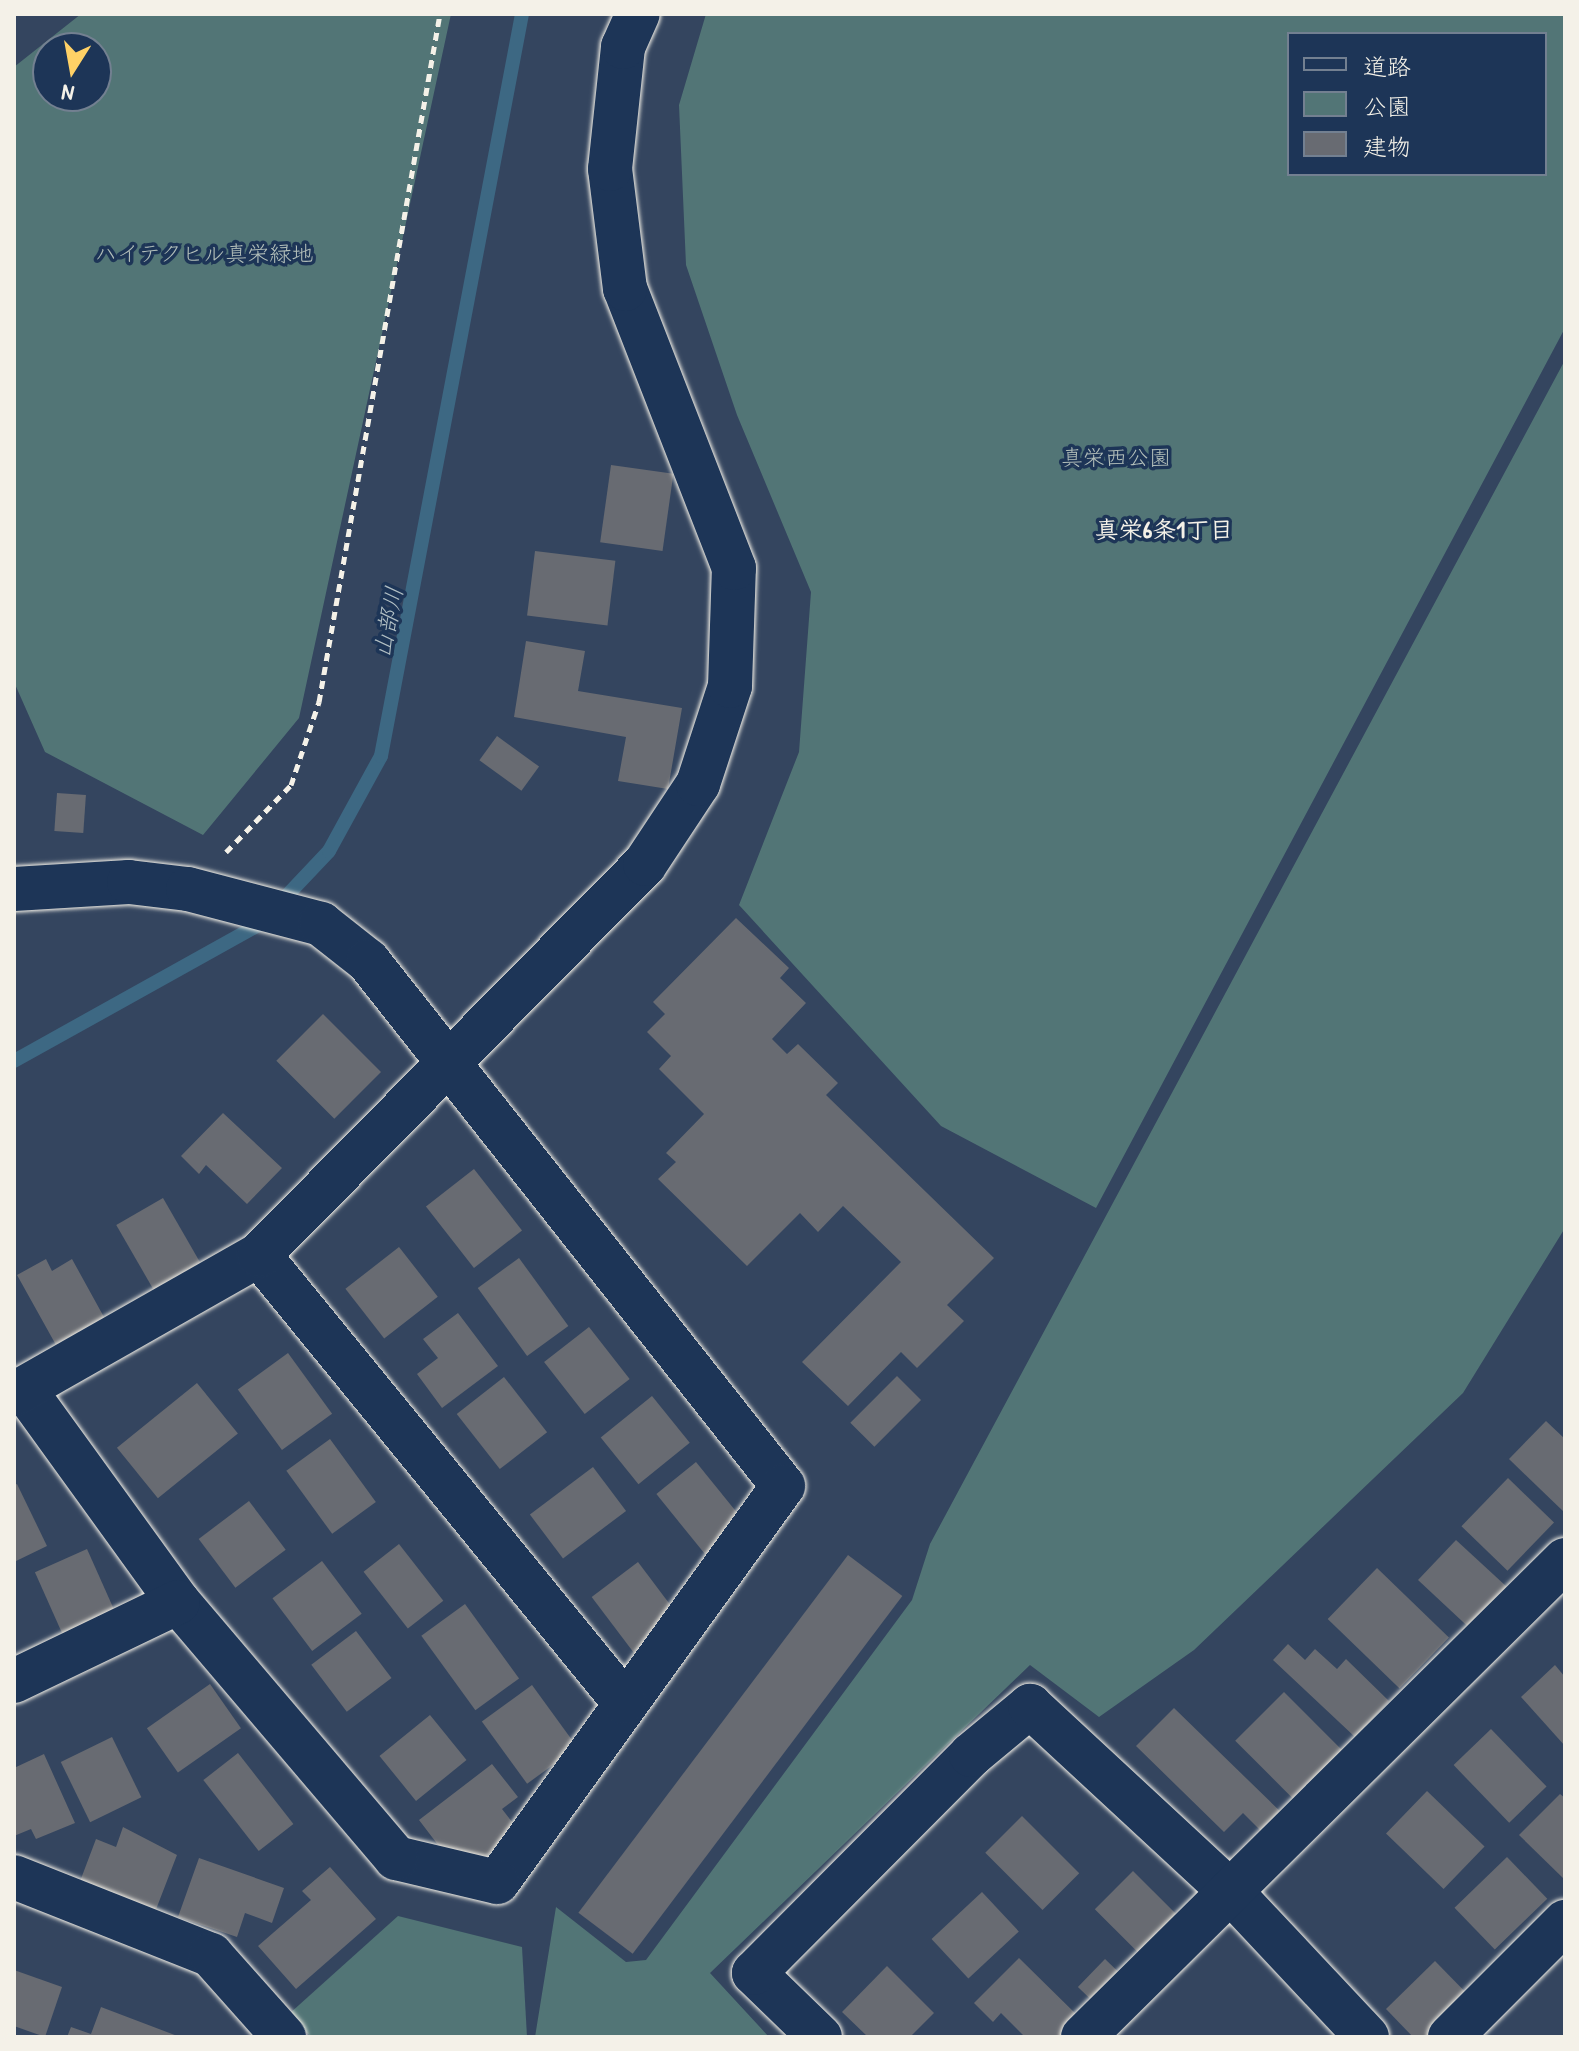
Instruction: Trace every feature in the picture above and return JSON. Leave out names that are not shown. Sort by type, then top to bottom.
[{"type":"street","points":[[14,889],[129,882],[200,890],[321,924],[368,961],[448,1065],[783,1486],[624,1702],[497,1882],[396,1858],[178,1602],[19,1391],[259,1255],[448,1065],[645,864],[698,784],[730,686],[734,568],[625,289],[610,169],[623,47],[638,14]]},
{"type":"street","points":[[259,1255],[624,1702]]},
{"type":"street","points":[[1083,2037],[1565,1560]]},
{"type":"street","points":[[14,1681],[178,1602]]},
{"type":"street","points":[[820,2037],[754,1973],[971,1755],[1030,1706],[1230,1891],[1367,2037]]},
{"type":"street","points":[[14,1877],[211,1955],[284,2037]]},
{"type":"street","points":[[1450,2037],[1565,1922]]},
{"type":"path","points":[[200,890],[291,785],[319,702],[440,14]]},
{"type":"green space","name":"ハイテクヒル真栄緑地","points":[[81,14],[451,14],[299,718],[203,835],[45,752],[14,682],[14,67],[32,53],[32,112],[112,112],[112,32],[58,32]]},
{"type":"green space","name":"真栄西公園","points":[[706,14],[1565,14],[1565,328],[1096,1208],[941,1126],[739,905],[799,752],[811,592],[737,415],[686,265],[679,105]]},
{"type":"green space","points":[[1565,360],[1565,1228],[1463,1393],[1194,1650],[1099,1717],[1030,1665],[710,1973],[769,2037],[535,2037],[556,1907],[626,1962],[646,1960],[912,1600],[930,1544]]},
{"type":"green space","points":[[398,1916],[522,1947],[527,2037],[311,2037],[289,2014]]},
{"type":"building","points":[[611,465],[673,474],[663,551],[600,542]]},
{"type":"building","points":[[535,551],[615,561],[607,625],[527,616]]},
{"type":"building","points":[[526,641],[585,651],[578,691],[682,708],[668,789],[618,781],[626,737],[514,717]]},
{"type":"building","points":[[497,736],[539,767],[521,791],[479,760]]},
{"type":"building","points":[[57,793],[86,795],[83,833],[54,831]]},
{"type":"building","points":[[736,918],[789,968],[780,978],[806,1003],[772,1039],[787,1054],[798,1044],[838,1083],[826,1095],[994,1258],[947,1305],[964,1321],[917,1368],[901,1352],[848,1406],[802,1362],[901,1262],[843,1206],[818,1232],[800,1213],[747,1266],[658,1179],[676,1162],[666,1153],[704,1114],[659,1069],[671,1056],[647,1032],[665,1014],[653,1002]]},
{"type":"building","points":[[323,1014],[381,1072],[334,1119],[276,1061]]},
{"type":"building","points":[[223,1113],[282,1168],[247,1204],[206,1165],[199,1174],[181,1156]]},
{"type":"building","points":[[474,1169],[522,1230],[474,1268],[426,1207]]},
{"type":"building","points":[[163,1198],[204,1270],[158,1297],[116,1225]]},
{"type":"building","points":[[399,1247],[438,1297],[384,1339],[345,1289]]},
{"type":"building","points":[[519,1258],[568,1326],[527,1356],[478,1288]]},
{"type":"building","points":[[46,1259],[52,1271],[72,1259],[110,1328],[61,1354],[17,1275]]},
{"type":"building","points":[[458,1313],[498,1366],[442,1408],[417,1374],[438,1358],[423,1339]]},
{"type":"building","points":[[589,1327],[630,1379],[585,1414],[544,1362]]},
{"type":"building","points":[[288,1353],[332,1414],[282,1450],[238,1389]]},
{"type":"building","points":[[897,1376],[921,1400],[874,1447],[850,1423]]},
{"type":"building","points":[[504,1377],[547,1432],[500,1469],[457,1414]]},
{"type":"building","points":[[197,1383],[238,1434],[158,1498],[117,1448]]},
{"type":"building","points":[[652,1396],[690,1443],[638,1484],[601,1438]]},
{"type":"building","points":[[1546,1421],[1565,1439],[1565,1513],[1509,1459]]},
{"type":"building","points":[[330,1439],[376,1502],[332,1534],[286,1471]]},
{"type":"building","points":[[696,1462],[759,1540],[719,1572],[656,1494]]},
{"type":"building","points":[[593,1467],[626,1511],[563,1558],[530,1515]]},
{"type":"building","points":[[1508,1478],[1554,1522],[1507,1571],[1461,1526]]},
{"type":"building","points":[[17,1484],[47,1546],[14,1562],[14,1485]]},
{"type":"building","points":[[249,1501],[286,1550],[235,1588],[199,1539]]},
{"type":"building","points":[[1456,1540],[1507,1587],[1478,1636],[1418,1580]]},
{"type":"building","points":[[399,1544],[443,1601],[408,1628],[364,1572]]},
{"type":"building","points":[[87,1549],[116,1614],[64,1637],[35,1572]]},
{"type":"building","points":[[848,1555],[902,1596],[633,1954],[578,1913]]},
{"type":"building","points":[[322,1561],[362,1614],[312,1651],[272,1598]]},
{"type":"building","points":[[638,1562],[687,1627],[640,1662],[592,1597]]},
{"type":"building","points":[[1377,1568],[1449,1637],[1400,1689],[1328,1619]]},
{"type":"building","points":[[465,1604],[519,1678],[475,1710],[421,1636]]},
{"type":"building","points":[[356,1631],[392,1678],[347,1712],[311,1665]]},
{"type":"building","points":[[1288,1644],[1305,1660],[1315,1649],[1337,1669],[1346,1659],[1389,1701],[1355,1737],[1273,1660]]},
{"type":"building","points":[[1555,1665],[1565,1677],[1565,1746],[1521,1697]]},
{"type":"building","points":[[210,1684],[241,1728],[178,1772],[147,1728]]},
{"type":"building","points":[[532,1685],[577,1747],[527,1784],[482,1721]]},
{"type":"building","points":[[1284,1692],[1343,1751],[1294,1799],[1235,1741]]},
{"type":"building","points":[[1174,1708],[1284,1815],[1265,1835],[1243,1813],[1224,1832],[1136,1746]]},
{"type":"building","points":[[430,1715],[467,1760],[416,1801],[379,1756]]},
{"type":"building","points":[[1491,1729],[1547,1787],[1509,1823],[1454,1765]]},
{"type":"building","points":[[112,1737],[141,1797],[90,1822],[61,1762]]},
{"type":"building","points":[[238,1753],[293,1824],[259,1851],[203,1780]]},
{"type":"building","points":[[44,1754],[75,1823],[36,1839],[31,1829],[14,1836],[14,1768]]},
{"type":"building","points":[[492,1764],[518,1797],[502,1809],[519,1831],[461,1875],[419,1820]]},
{"type":"building","points":[[1427,1791],[1485,1847],[1444,1889],[1386,1833]]},
{"type":"building","points":[[1560,1794],[1565,1798],[1565,1880],[1519,1835]]},
{"type":"building","points":[[1022,1816],[1079,1873],[1043,1910],[985,1853]]},
{"type":"building","points":[[123,1827],[177,1855],[155,1912],[79,1884],[96,1839],[116,1847]]},
{"type":"building","points":[[1507,1857],[1547,1899],[1495,1949],[1454,1908]]},
{"type":"building","points":[[199,1858],[284,1888],[272,1923],[245,1913],[237,1937],[178,1917]]},
{"type":"building","points":[[330,1867],[376,1919],[296,1989],[258,1946],[311,1900],[302,1891]]},
{"type":"building","points":[[1133,1871],[1181,1919],[1143,1957],[1095,1909]]},
{"type":"building","points":[[982,1892],[1019,1931],[968,1979],[932,1939]]},
{"type":"building","points":[[1019,1958],[1080,2018],[1062,2037],[1025,2037],[1001,2013],[993,2022],[974,2003]]},
{"type":"building","points":[[1105,1959],[1130,1983],[1103,2011],[1078,1987]]},
{"type":"building","points":[[1435,1961],[1480,2007],[1448,2037],[1413,2037],[1386,2009]]},
{"type":"building","points":[[887,1966],[934,2013],[910,2037],[868,2037],[842,2012]]},
{"type":"building","points":[[14,1970],[62,1987],[45,2037],[14,2026]]},
{"type":"building","points":[[101,2007],[180,2037],[67,2037],[71,2027],[91,2034]]},
{"type":"waterway","name":"山部川","points":[[14,1061],[260,924],[329,851],[381,756],[522,14]]},
{"type":"district","name":"真栄6条1丁目","points":[[1164,530]]}]
